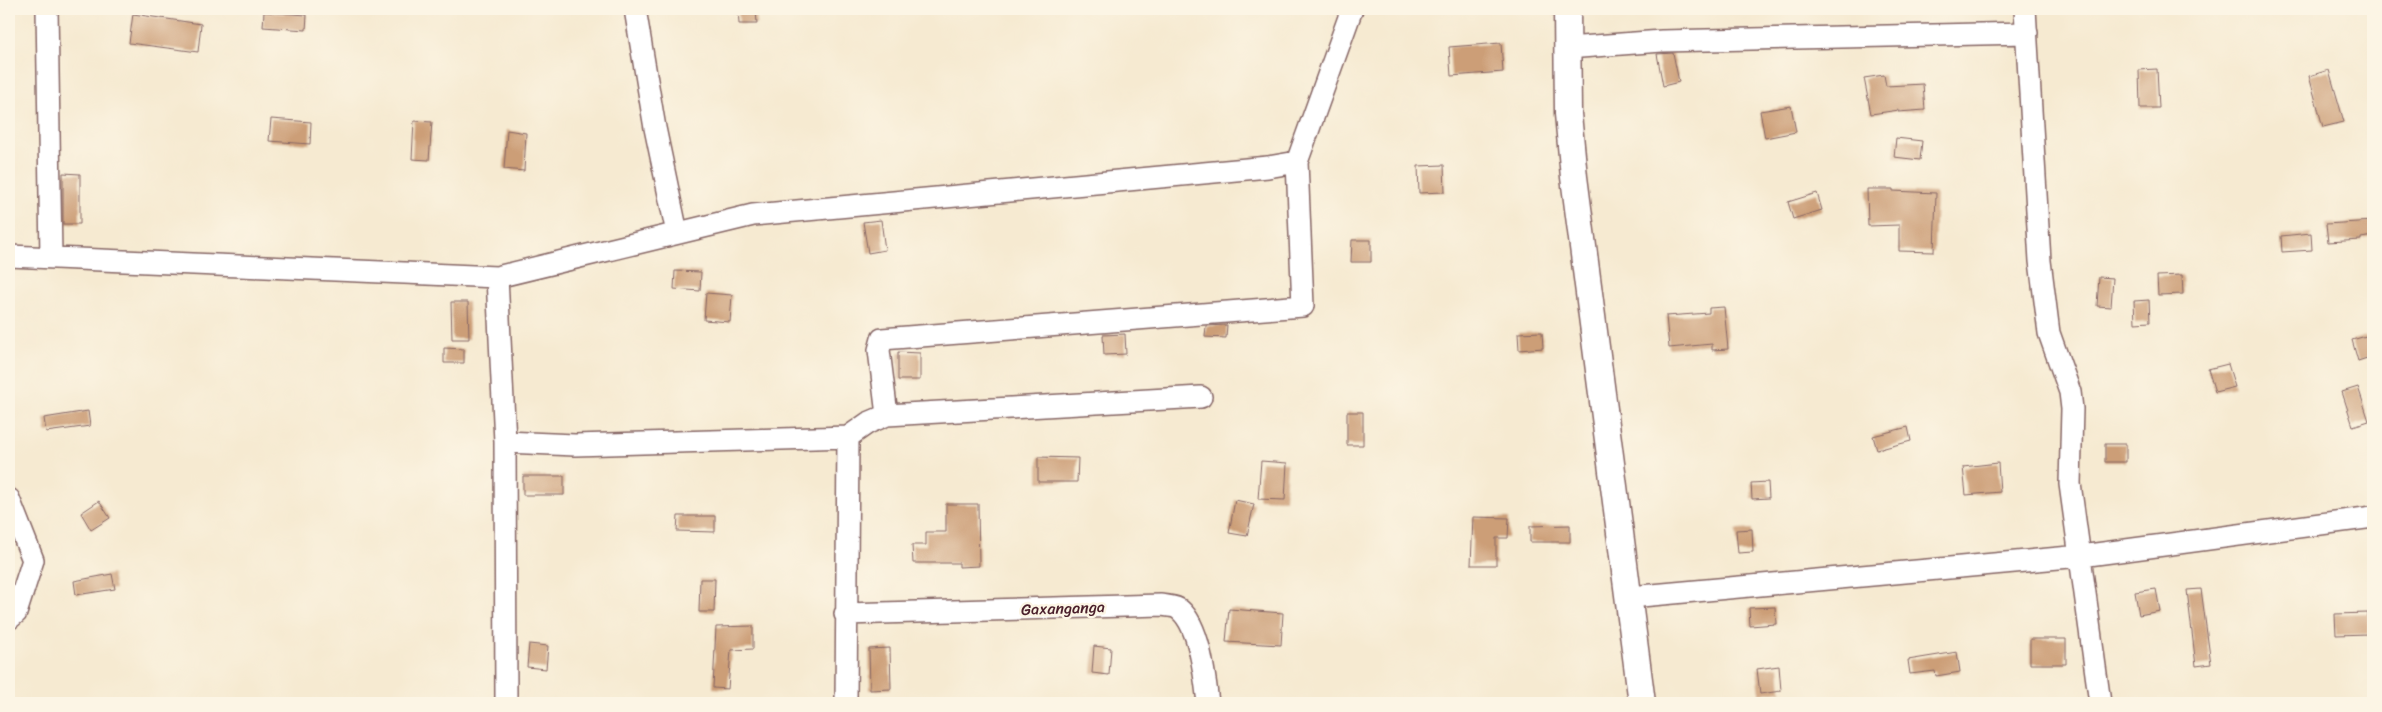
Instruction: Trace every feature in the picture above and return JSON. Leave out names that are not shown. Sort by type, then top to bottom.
[{"type":"street","points":[[47,9],[51,258]]},
{"type":"street","points":[[635,9],[655,128],[676,233]]},
{"type":"street","points":[[887,415],[880,350],[882,339],[1304,306],[1297,162],[1352,9]]},
{"type":"street","points":[[1567,9],[1568,114],[1574,177],[1610,466],[1630,597],[1642,703]]},
{"type":"street","points":[[2025,9],[2040,260],[2049,334],[2070,392],[2072,409],[2070,484],[2100,703]]},
{"type":"street","points":[[1567,48],[1662,42],[2027,33]]},
{"type":"street","points":[[9,256],[497,277],[753,215],[1297,162]]},
{"type":"street","points":[[497,277],[505,442],[506,703]]},
{"type":"street","points":[[505,442],[575,445],[848,436],[868,423],[887,415],[1201,397]]},
{"type":"street","points":[[846,703],[845,614],[848,436]]},
{"type":"street","points":[[9,499],[33,560],[16,613],[9,619]]},
{"type":"street","points":[[1630,597],[2081,556],[2373,517]]},
{"type":"street","name":"Gaxanganga","points":[[845,614],[1161,605],[1179,608],[1190,623],[1202,663],[1208,703]]},
{"type":"building","points":[[738,9],[756,9],[757,24],[739,24]]},
{"type":"building","points":[[264,12],[307,15],[306,30],[263,27]]},
{"type":"building","points":[[133,14],[201,24],[198,52],[129,43]]},
{"type":"building","points":[[1501,43],[1503,72],[1451,76],[1449,47]]},
{"type":"building","points":[[1673,53],[1679,82],[1663,86],[1657,54]]},
{"type":"building","points":[[2157,69],[2159,108],[2140,108],[2139,70]]},
{"type":"building","points":[[2329,70],[2344,122],[2323,127],[2309,76]]},
{"type":"building","points":[[1884,75],[1886,86],[1923,84],[1925,110],[1898,112],[1899,110],[1871,114],[1864,78]]},
{"type":"building","points":[[1791,106],[1796,132],[1765,138],[1760,111]]},
{"type":"building","points":[[271,119],[311,122],[310,144],[269,141]]},
{"type":"building","points":[[414,121],[432,122],[429,160],[412,159]]},
{"type":"building","points":[[507,130],[526,133],[524,171],[504,169]]},
{"type":"building","points":[[1896,138],[1922,141],[1920,160],[1894,157]]},
{"type":"building","points":[[1444,165],[1445,192],[1419,193],[1418,166]]},
{"type":"building","points":[[63,173],[80,174],[80,224],[63,224]]},
{"type":"building","points":[[1867,189],[1893,189],[1893,191],[1936,193],[1934,252],[1899,251],[1899,225],[1868,226]]},
{"type":"building","points":[[1817,193],[1822,210],[1793,219],[1788,202]]},
{"type":"building","points":[[881,220],[885,250],[868,253],[863,222]]},
{"type":"building","points":[[2373,221],[2373,236],[2361,238],[2361,240],[2328,242],[2326,224]]},
{"type":"building","points":[[2311,233],[2312,250],[2282,252],[2281,236]]},
{"type":"building","points":[[1352,240],[1371,240],[1371,262],[1351,262]]},
{"type":"building","points":[[675,271],[701,272],[700,291],[674,289]]},
{"type":"building","points":[[2182,275],[2183,294],[2158,295],[2157,276]]},
{"type":"building","points":[[2099,277],[2113,278],[2111,307],[2097,306]]},
{"type":"building","points":[[706,293],[732,295],[730,322],[704,320]]},
{"type":"building","points":[[2149,300],[2150,322],[2135,323],[2134,301]]},
{"type":"building","points":[[451,302],[468,302],[469,339],[452,339]]},
{"type":"building","points":[[1724,307],[1728,349],[1712,350],[1712,344],[1669,348],[1666,316],[1709,313],[1709,308]]},
{"type":"building","points":[[1227,325],[1226,338],[1205,337],[1206,326]]},
{"type":"building","points":[[1542,332],[1543,348],[1519,350],[1518,333]]},
{"type":"building","points":[[1125,334],[1126,354],[1104,355],[1103,335]]},
{"type":"building","points":[[2373,334],[2373,356],[2358,361],[2352,340]]},
{"type":"building","points":[[444,348],[464,349],[464,363],[444,363]]},
{"type":"building","points":[[898,352],[920,353],[920,380],[898,380]]},
{"type":"building","points":[[2228,364],[2235,387],[2215,392],[2208,369]]},
{"type":"building","points":[[2358,387],[2369,421],[2353,426],[2342,392]]},
{"type":"building","points":[[88,411],[90,426],[46,432],[44,418]]},
{"type":"building","points":[[1347,412],[1363,412],[1363,445],[1347,445]]},
{"type":"building","points":[[1908,427],[1911,441],[1877,450],[1873,436]]},
{"type":"building","points":[[2105,444],[2126,444],[2126,462],[2105,462]]},
{"type":"building","points":[[1038,457],[1078,458],[1077,482],[1038,482]]},
{"type":"building","points":[[1261,461],[1287,463],[1285,500],[1258,499]]},
{"type":"building","points":[[1998,463],[2000,492],[1966,495],[1963,467]]},
{"type":"building","points":[[523,476],[564,476],[564,495],[523,495]]},
{"type":"building","points":[[1768,482],[1769,498],[1752,499],[1751,483]]},
{"type":"building","points":[[1235,500],[1254,504],[1247,536],[1229,533]]},
{"type":"building","points":[[99,501],[110,518],[91,530],[81,513]]},
{"type":"building","points":[[946,504],[978,504],[979,566],[959,567],[959,563],[913,563],[912,545],[926,545],[926,532],[946,532]]},
{"type":"building","points":[[678,516],[715,516],[715,532],[677,531]]},
{"type":"building","points":[[1473,517],[1509,518],[1508,538],[1496,538],[1496,565],[1471,565]]},
{"type":"building","points":[[1570,525],[1570,542],[1530,542],[1530,526]]},
{"type":"building","points":[[1752,529],[1753,552],[1738,553],[1736,530]]},
{"type":"building","points":[[112,574],[115,589],[76,595],[74,581]]},
{"type":"building","points":[[700,579],[715,579],[714,612],[699,612]]},
{"type":"building","points":[[2156,589],[2160,611],[2139,615],[2135,592]]},
{"type":"building","points":[[2201,589],[2211,664],[2196,666],[2187,590]]},
{"type":"building","points":[[1775,607],[1776,624],[1750,626],[1749,608]]},
{"type":"building","points":[[1229,609],[1283,613],[1281,645],[1226,642]]},
{"type":"building","points":[[2368,613],[2368,634],[2336,635],[2335,614]]},
{"type":"building","points":[[753,626],[753,649],[731,650],[728,689],[713,688],[716,627]]},
{"type":"building","points":[[2030,639],[2066,639],[2066,664],[2030,664]]},
{"type":"building","points":[[529,644],[548,646],[546,669],[527,667]]},
{"type":"building","points":[[1094,646],[1111,648],[1109,675],[1092,673]]},
{"type":"building","points":[[890,648],[891,689],[870,690],[869,649]]},
{"type":"building","points":[[1957,652],[1960,672],[1936,676],[1935,671],[1910,674],[1908,660]]},
{"type":"building","points":[[1779,666],[1781,691],[1760,694],[1757,669]]}]
